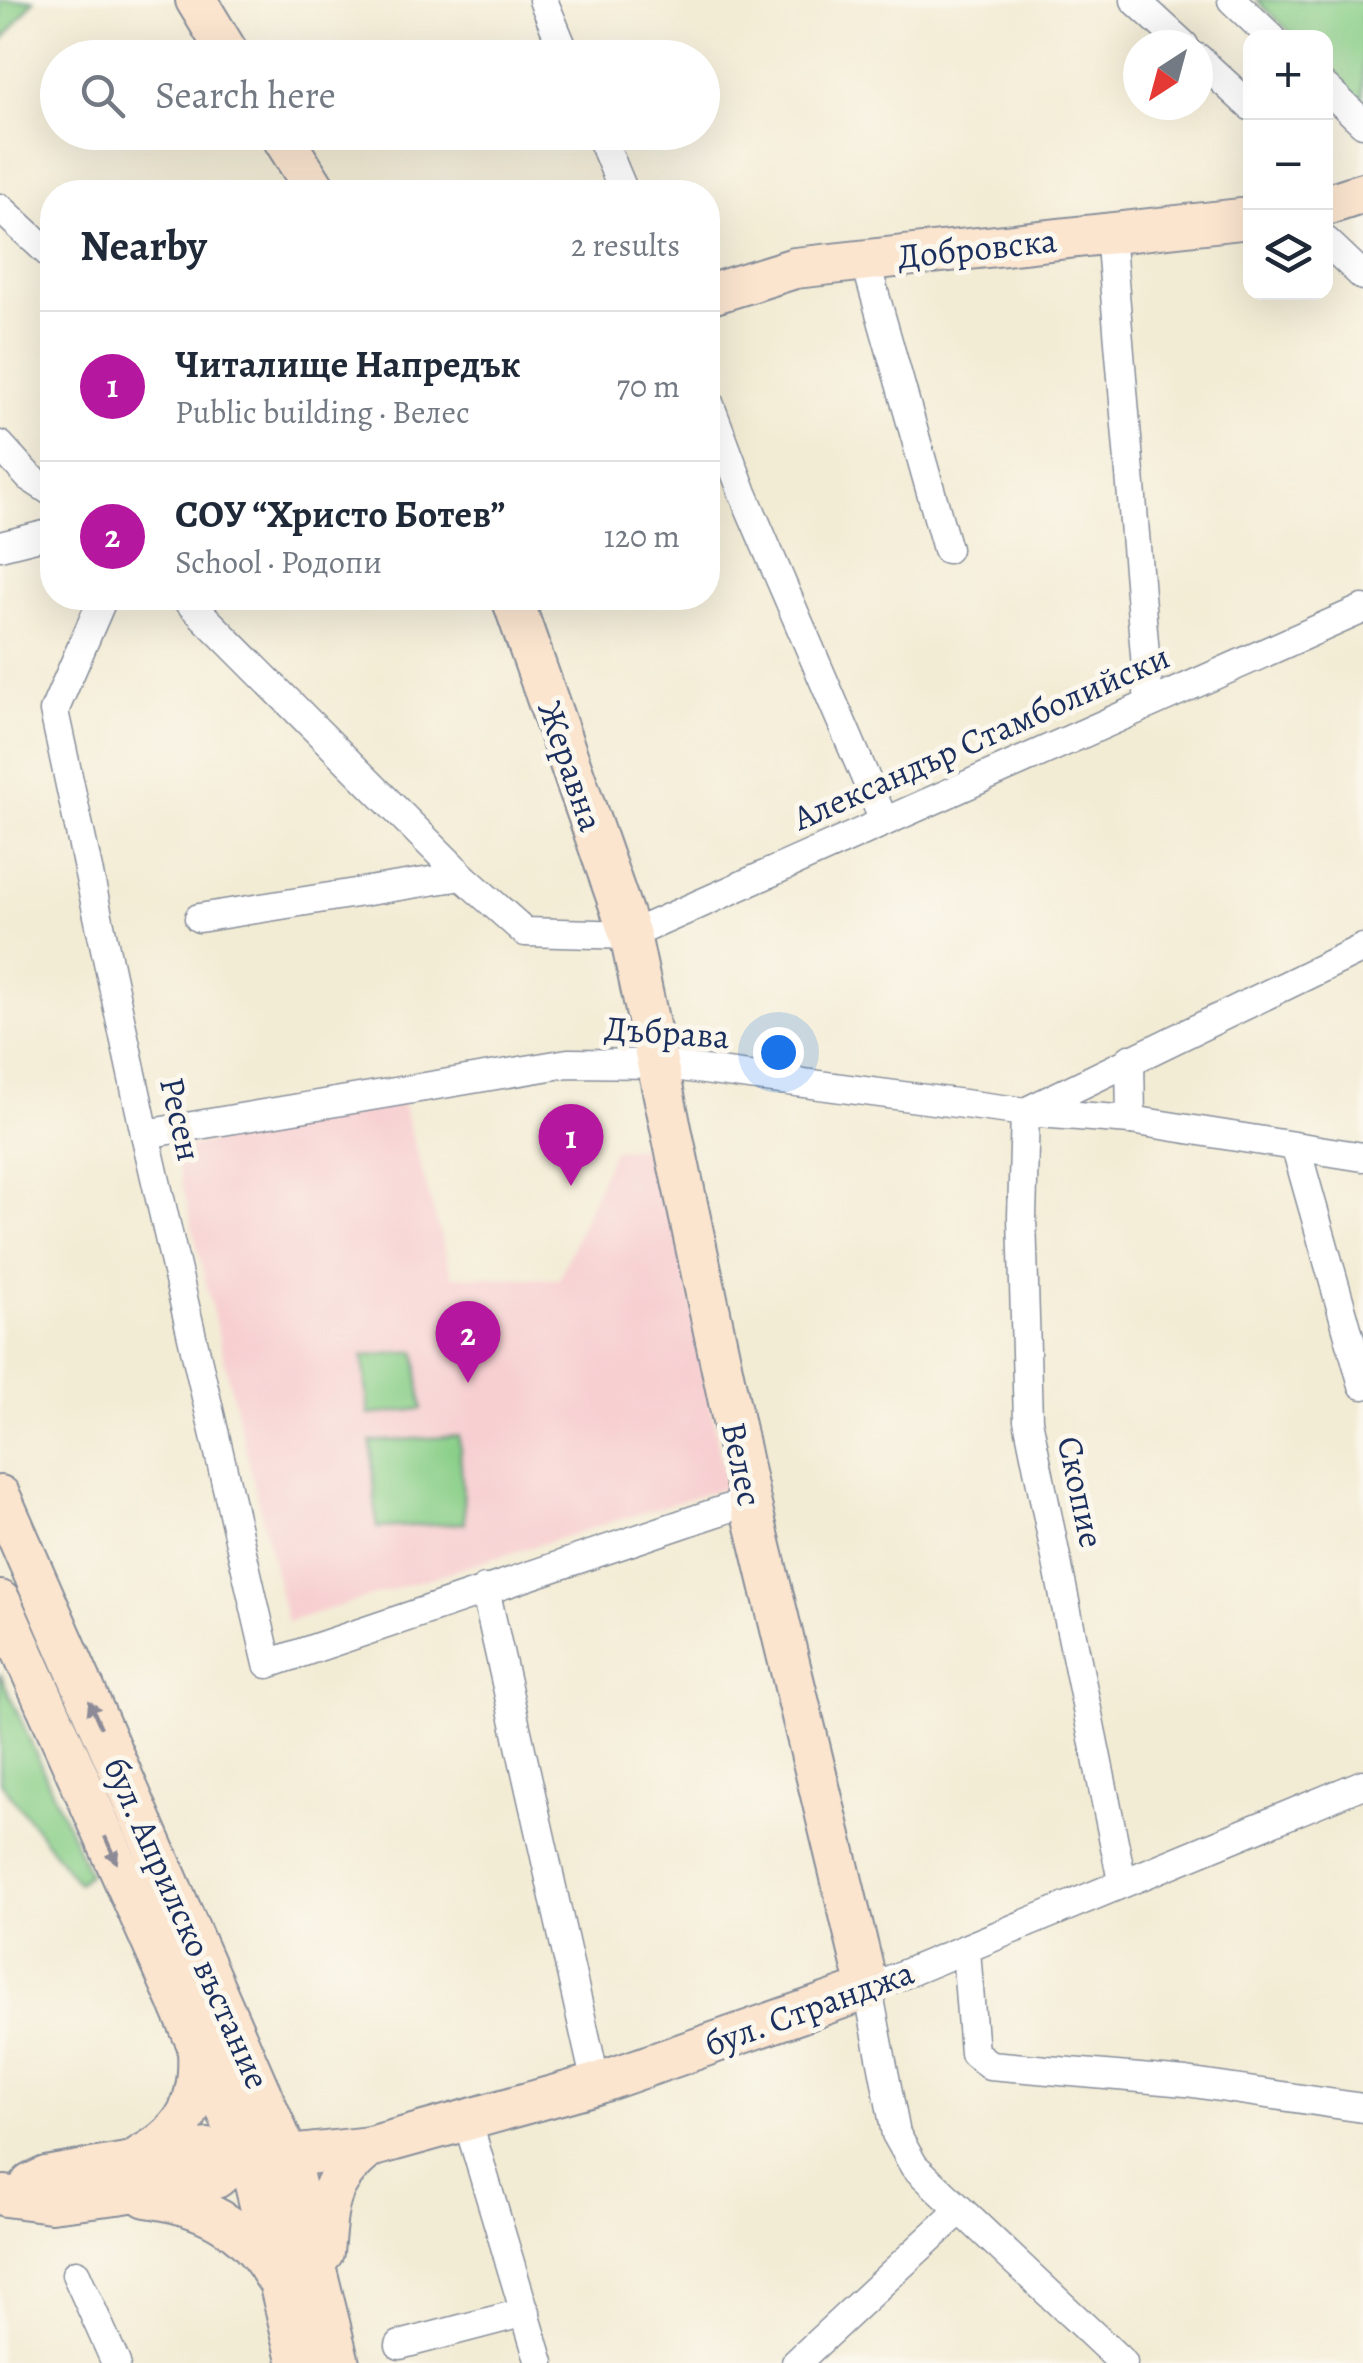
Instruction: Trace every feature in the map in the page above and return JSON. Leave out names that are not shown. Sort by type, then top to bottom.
[{"type":"street","points":[[196,0],[220,40]]},
{"type":"street","points":[[543,0],[560,40]]},
{"type":"street","points":[[1135,0],[1168,30]]},
{"type":"street","points":[[1232,0],[1264,30]]},
{"type":"street","points":[[1213,72],[1243,100]]},
{"type":"street","points":[[1333,95],[1363,124]]},
{"type":"street","points":[[290,150],[309,180]]},
{"type":"street","points":[[606,150],[619,180]]},
{"type":"street","points":[[0,208],[40,245]]},
{"type":"street","name":"Добровска","points":[[720,292],[795,268],[1243,219]]},
{"type":"street","points":[[1110,233],[1148,703]]},
{"type":"street","points":[[1333,248],[1363,276]]},
{"type":"street","points":[[865,260],[947,549]]},
{"type":"street","points":[[720,432],[884,821]]},
{"type":"street","points":[[0,445],[40,484]]},
{"type":"street","points":[[0,546],[40,536]]},
{"type":"street","name":"Ресен","points":[[99,610],[54,711],[145,1134],[268,1664],[485,1588]]},
{"type":"street","points":[[197,610],[462,876],[525,932],[630,936]]},
{"type":"street","name":"Жеравна","points":[[516,610],[630,936]]},
{"type":"street","name":"Александър Стамболийски","points":[[630,936],[1363,610]]},
{"type":"street","points":[[198,918],[462,876]]},
{"type":"street","name":"Велес","points":[[630,936],[750,1501],[868,1989]]},
{"type":"street","points":[[1025,1112],[1363,948]]},
{"type":"street","points":[[1130,1059],[1131,1120]]},
{"type":"street","name":"Дъбрава","points":[[145,1134],[568,1063],[658,1064],[1025,1112],[1131,1120],[1363,1157]]},
{"type":"street","name":"Скопие","points":[[1025,1112],[1022,1217],[1028,1420],[1122,1881]]},
{"type":"street","points":[[1296,1148],[1363,1385]]},
{"type":"street","name":"бул. Априлско въстание","points":[[0,1496],[257,2160],[298,2363]]},
{"type":"street","points":[[596,2084],[485,1588],[750,1501]]},
{"type":"street","name":"бул. Априлско въстание","points":[[0,1601],[198,2046],[320,2274],[339,2363]]},
{"type":"street","name":"бул. Странджа","points":[[2,2196],[46,2177],[216,2178],[257,2160],[370,2148],[468,2123],[596,2084],[868,1989],[1363,1784]]},
{"type":"street","points":[[966,1950],[974,2053],[990,2065],[1186,2082],[1363,2108]]},
{"type":"street","points":[[868,1989],[896,2134],[914,2166],[1122,2363]]},
{"type":"street","points":[[198,2046],[200,2078],[189,2116],[166,2142],[124,2177],[168,2200],[224,2220],[266,2260],[284,2291]]},
{"type":"street","points":[[468,2123],[540,2363]]},
{"type":"street","points":[[320,2274],[331,2189],[345,2168],[370,2148]]},
{"type":"street","points":[[796,2363],[959,2211]]},
{"type":"street","points":[[76,2274],[116,2363]]},
{"type":"street","points":[[400,2346],[526,2312]]},
{"type":"shaded area","points":[[402,1102],[452,1276],[559,1279],[613,1150],[663,1145],[726,1487],[287,1622],[174,1150]]},
{"type":"green space","points":[[0,0],[34,0],[0,44]]},
{"type":"green space","points":[[1256,0],[1363,0],[1363,103],[1333,74],[1333,30],[1288,30]]},
{"type":"green space","points":[[416,1351],[422,1409],[369,1415],[363,1356]]},
{"type":"green space","points":[[459,1436],[465,1523],[377,1528],[371,1442]]},
{"type":"green space","points":[[0,1673],[89,1874],[78,1884],[0,1781]]},
{"type":"place","name":"Читалище Напредък","points":[[571,1186]]},
{"type":"place","name":"СОУ “Христо Ботев”","points":[[468,1383]]}]
